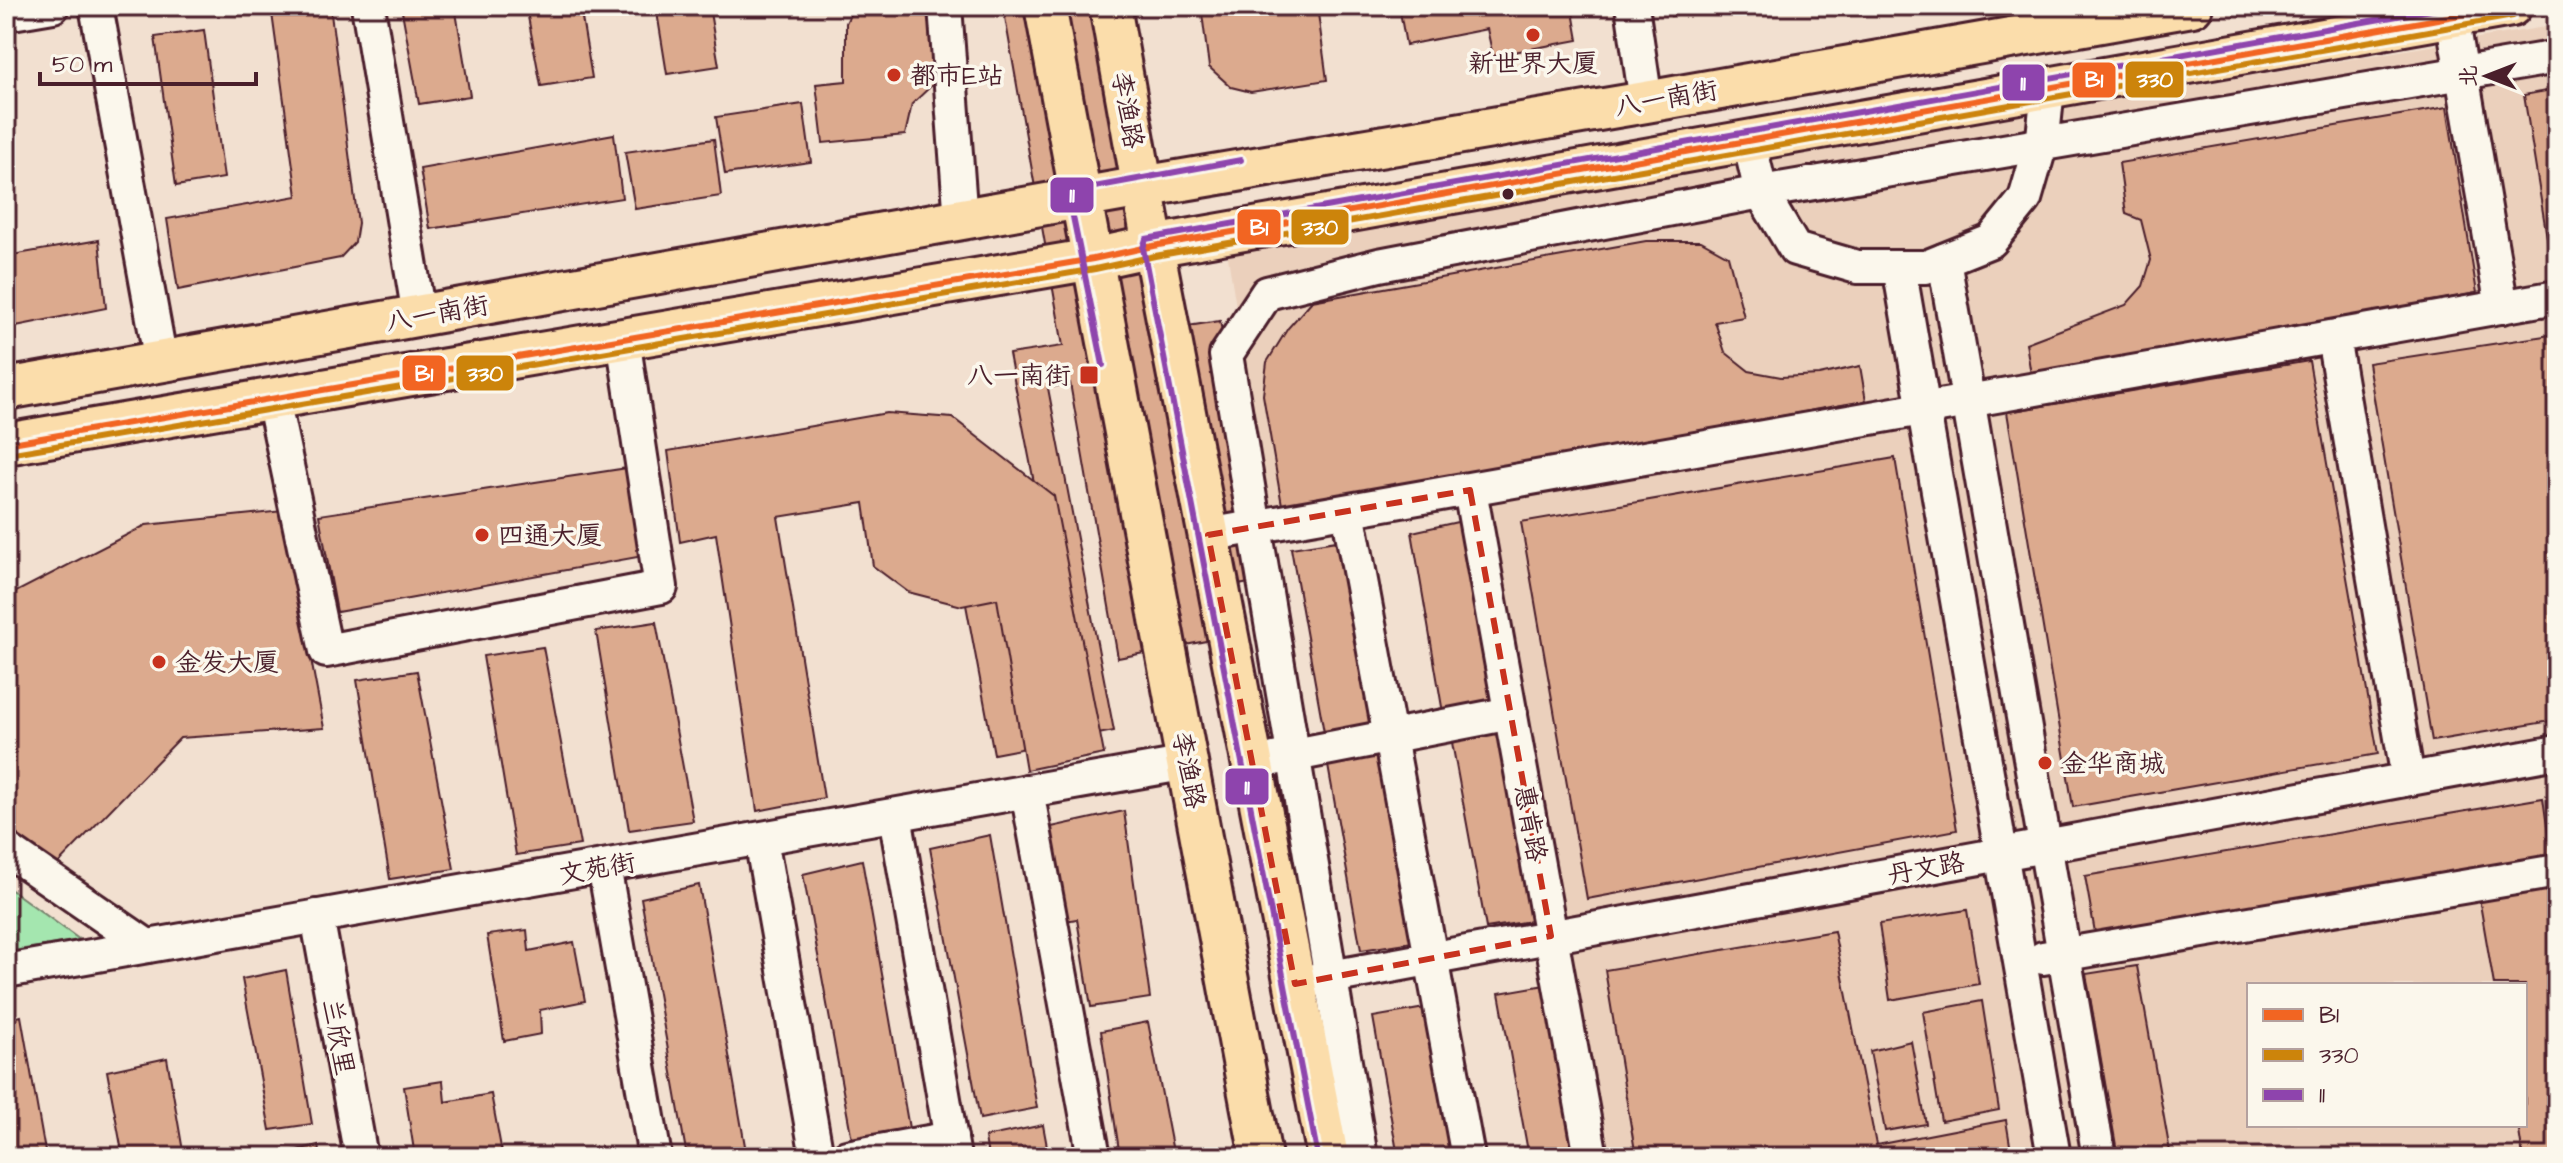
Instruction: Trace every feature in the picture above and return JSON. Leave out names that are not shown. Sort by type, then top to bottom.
[{"type":"main road","name":"李渔路","points":[[1045,6],[1261,1157]]},
{"type":"main road","name":"李渔路","points":[[1110,6],[1252,763],[1313,980],[1328,1157]]},
{"type":"main road","name":"八一南街","points":[[6,389],[1142,187],[2192,6]]},
{"type":"main road","points":[[6,444],[1093,259],[2511,6]]},
{"type":"street","points":[[6,14],[53,6]]},
{"type":"street","points":[[96,6],[161,362]]},
{"type":"street","points":[[368,6],[419,316]]},
{"type":"street","points":[[945,6],[961,221]]},
{"type":"street","points":[[1632,6],[1646,102]]},
{"type":"street","points":[[2452,16],[2502,307]]},
{"type":"street","points":[[1361,1157],[1313,980],[1293,755],[1226,355],[1267,293],[1379,265],[1761,192],[2557,57]]},
{"type":"street","points":[[1749,141],[1761,192],[1795,249],[1857,267],[1926,267],[1991,241],[2025,199],[2041,144],[2048,88]]},
{"type":"street","points":[[1944,260],[2099,1157]]},
{"type":"street","points":[[1899,267],[2054,1157]]},
{"type":"street","points":[[1208,535],[2557,297]]},
{"type":"street","points":[[2333,337],[2408,779]]},
{"type":"street","points":[[273,399],[326,651],[661,587],[623,339]]},
{"type":"street","name":"惠肯路","points":[[1470,490],[1591,1157]]},
{"type":"street","points":[[1348,511],[1468,1157]]},
{"type":"street","points":[[1252,763],[1511,713]]},
{"type":"street","name":"丹文路","points":[[1313,980],[2557,752]]},
{"type":"street","name":"文苑街","points":[[6,971],[1188,763]]},
{"type":"street","points":[[1027,791],[1094,1157]]},
{"type":"street","points":[[847,1157],[952,1147],[895,815]]},
{"type":"street","points":[[761,839],[817,1157]]},
{"type":"street","points":[[6,849],[147,946]]},
{"type":"street","points":[[604,866],[655,1157]]},
{"type":"street","points":[[2020,962],[2557,871]]},
{"type":"street","name":"兰欣里","points":[[317,916],[361,1157]]},
{"type":"highlighted area","points":[[1470,490],[1551,936],[1295,984],[1208,535]]},
{"type":"shaded area","name":"金华商城","points":[[2557,25],[2557,1157],[1605,1157],[1485,500],[1274,540],[1226,245]]},
{"type":"green space","points":[[6,886],[80,940],[6,952]]},
{"type":"building","points":[[271,6],[330,6],[358,223],[355,242],[340,258],[178,290],[167,219],[297,196]]},
{"type":"building","points":[[401,6],[455,6],[470,96],[419,104]]},
{"type":"building","points":[[526,6],[580,6],[592,78],[541,86]]},
{"type":"building","points":[[656,6],[709,6],[719,66],[667,74]]},
{"type":"building","name":"都市E站","points":[[854,6],[934,6],[948,70],[912,104],[905,135],[823,143],[816,84],[846,81],[846,23]]},
{"type":"building","name":"八一南街","points":[[1003,6],[1099,6],[1156,331],[1220,321],[1269,579],[1234,586],[1211,640],[1118,658],[1070,383],[1048,388],[1114,731],[994,754],[961,578],[999,571],[1023,714],[1077,703],[1009,354],[1063,346]]},
{"type":"building","points":[[1201,6],[1317,6],[1327,80],[1251,92],[1231,87],[1209,67]]},
{"type":"building","name":"新世界大厦","points":[[1399,6],[1572,6],[1578,40],[1493,56],[1487,29],[1406,45]]},
{"type":"building","points":[[1670,6],[1729,6],[1671,16]]},
{"type":"building","points":[[204,30],[224,178],[176,186],[155,37]]},
{"type":"building","points":[[2557,89],[2557,281],[2554,281],[2524,95]]},
{"type":"building","points":[[803,104],[811,162],[725,174],[716,117]]},
{"type":"building","points":[[2447,107],[2477,293],[2031,375],[2026,343],[2126,305],[2143,286],[2151,260],[2141,220],[2126,214],[2119,163]]},
{"type":"building","points":[[614,134],[622,198],[430,229],[420,169]]},
{"type":"building","points":[[714,139],[721,196],[635,209],[625,152]]},
{"type":"building","points":[[99,240],[106,308],[6,328],[6,256]]},
{"type":"building","points":[[1646,241],[1701,241],[1728,256],[1744,317],[1715,322],[1725,352],[1749,371],[1781,377],[1819,375],[1860,366],[1866,401],[1282,505],[1263,395],[1267,362],[1288,328],[1312,301]]},
{"type":"building","points":[[2557,334],[2557,720],[2432,741],[2368,363]]},
{"type":"building","points":[[2309,361],[2378,754],[2073,807],[2007,412]]},
{"type":"building","points":[[887,413],[953,418],[1054,496],[1104,754],[1026,770],[997,599],[962,606],[908,592],[873,566],[864,503],[778,517],[824,798],[757,811],[716,534],[680,542],[668,451]]},
{"type":"building","points":[[1895,458],[1957,830],[1587,899],[1521,522]]},
{"type":"building","name":"四通大厦","points":[[634,467],[643,556],[337,612],[319,515]]},
{"type":"building","name":"金发大厦","points":[[283,511],[324,728],[180,738],[54,868],[6,834],[6,597],[146,525]]},
{"type":"building","points":[[1462,521],[1495,706],[1443,713],[1412,532]]},
{"type":"building","points":[[1343,540],[1377,730],[1325,738],[1291,548]]},
{"type":"building","points":[[656,622],[693,821],[629,830],[596,631]]},
{"type":"building","points":[[543,647],[580,845],[516,855],[483,656]]},
{"type":"building","points":[[417,671],[454,869],[390,879],[357,680]]},
{"type":"building","points":[[1503,729],[1537,920],[1486,928],[1451,737]]},
{"type":"building","points":[[1379,751],[1413,942],[1361,950],[1327,760]]},
{"type":"building","points":[[2543,798],[2552,861],[2096,938],[2085,876]]},
{"type":"building","points":[[1124,811],[1150,998],[1091,1007],[1077,919],[1059,922],[1047,828]]},
{"type":"building","points":[[990,835],[1037,1108],[980,1119],[930,848]]},
{"type":"building","points":[[862,860],[910,1134],[853,1145],[803,874]]},
{"type":"building","points":[[2557,883],[2557,1157],[2523,1157],[2518,1127],[2527,1127],[2527,983],[2494,983],[2479,898]]},
{"type":"building","points":[[699,885],[747,1157],[687,1157],[641,898]]},
{"type":"building","points":[[1967,910],[1979,984],[1890,1000],[1879,924]]},
{"type":"building","points":[[527,930],[529,951],[574,942],[585,1001],[540,1010],[541,1034],[504,1041],[487,935]]},
{"type":"building","points":[[1834,931],[1876,1145],[2006,1120],[2012,1157],[1636,1157],[1605,970]]},
{"type":"building","points":[[2137,966],[2171,1157],[2118,1157],[2086,974]]},
{"type":"building","points":[[286,970],[312,1124],[270,1130],[242,979]]},
{"type":"building","points":[[1551,984],[1582,1157],[1529,1157],[1499,993]]},
{"type":"building","points":[[1982,1001],[1999,1110],[1941,1121],[1923,1012]]},
{"type":"building","points":[[1425,1008],[1452,1157],[1398,1157],[1373,1017]]},
{"type":"building","points":[[21,1016],[46,1157],[6,1157],[6,1020]]},
{"type":"building","points":[[1148,1022],[1174,1157],[1120,1157],[1101,1031]]},
{"type":"building","points":[[1911,1041],[1926,1124],[1885,1131],[1870,1051]]},
{"type":"building","points":[[167,1058],[184,1157],[123,1157],[107,1071]]},
{"type":"building","points":[[443,1081],[445,1102],[491,1094],[502,1153],[483,1157],[415,1157],[404,1087]]},
{"type":"building","points":[[1043,1125],[1049,1157],[988,1157],[985,1137]]},
{"type":"building","points":[[318,1145],[320,1157],[275,1157],[275,1155]]},
{"type":"transit line","name":"11","points":[[1318,1157],[1143,248],[1146,239],[2454,6]]},
{"type":"transit line","name":"B1","points":[[6,444],[1093,259],[2511,6]]},
{"type":"transit line","name":"330","points":[[8,454],[1095,269],[2513,16]]},
{"type":"transit line","name":"11","points":[[1103,365],[1070,202],[1072,194],[1078,190],[1241,160]]},
{"type":"place","name":"新世界大厦","points":[[1533,35]]},
{"type":"place","name":"都市E站","points":[[894,75]]},
{"type":"place","name":"八一南街","points":[[1089,375]]},
{"type":"place","name":"四通大厦","points":[[482,535]]},
{"type":"place","name":"金发大厦","points":[[159,662]]},
{"type":"place","name":"金华商城","points":[[2045,763]]}]
